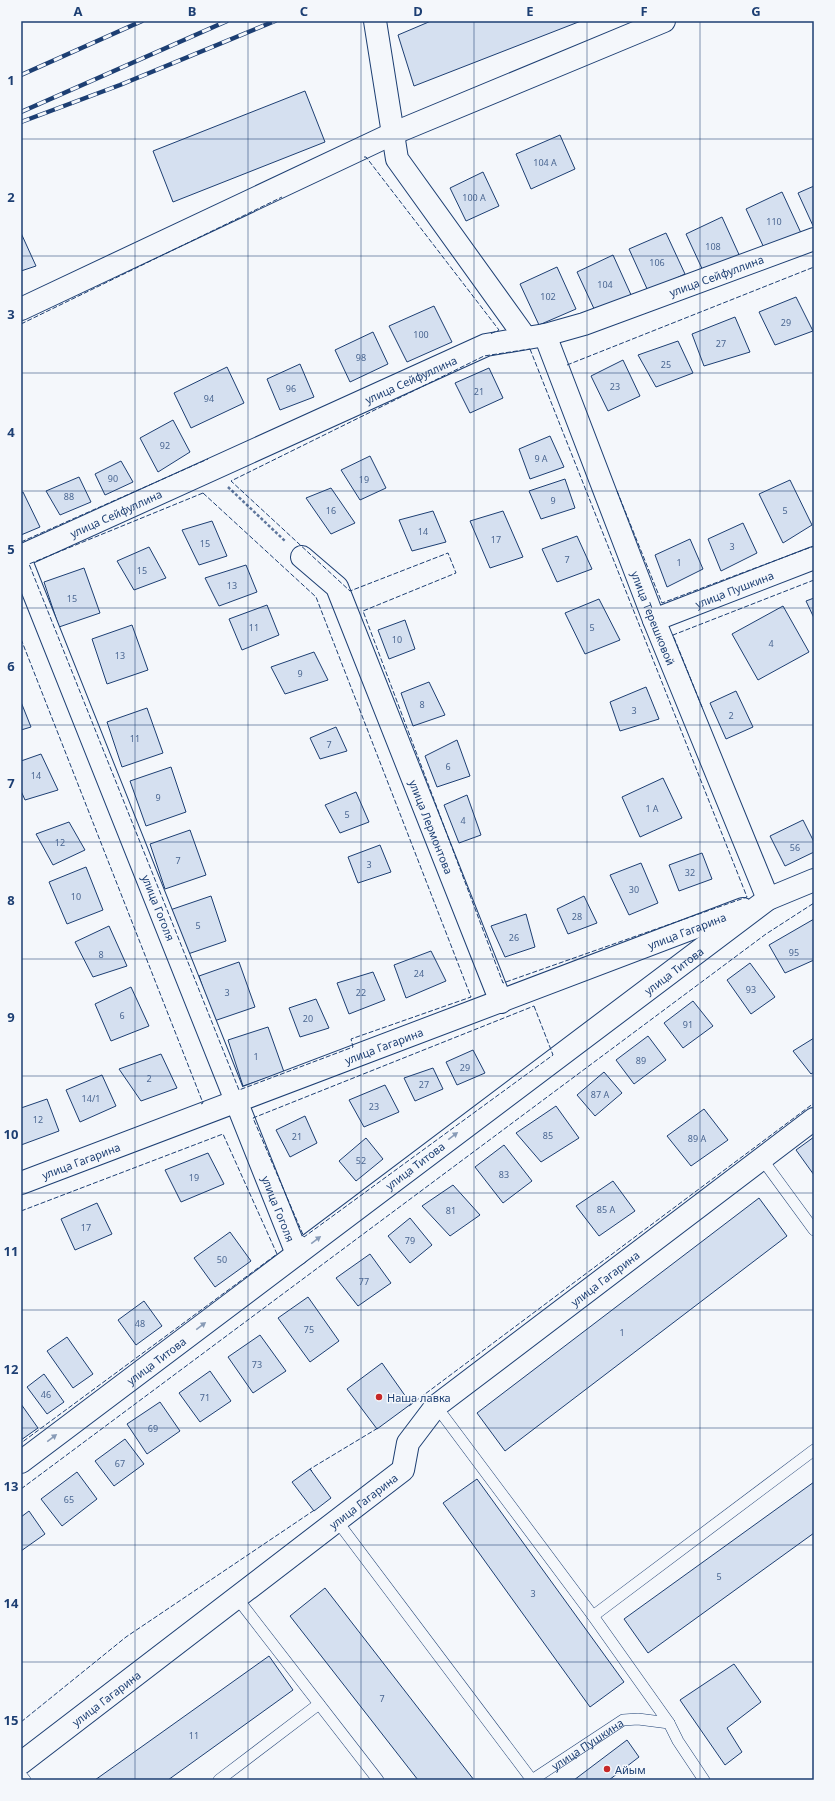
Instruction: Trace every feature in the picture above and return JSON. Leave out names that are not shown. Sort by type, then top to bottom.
[{"type":"street","name":"улица Терешковой","points":[[375,21],[397,159],[535,336],[654,620],[768,899]]},
{"type":"street","points":[[21,309],[392,134],[664,21]]},
{"type":"street","name":"улица Сейфуллина","points":[[21,556],[486,345],[535,336],[584,324],[814,239]]},
{"type":"street","name":"улица Лермонтова","points":[[302,556],[337,587],[364,652],[501,1002]]},
{"type":"street","name":"улица Пушкина","points":[[654,620],[814,558]]},
{"type":"street","name":"улица Гоголя","points":[[21,561],[235,1102],[297,1254]]},
{"type":"street","name":"улица Титова","points":[[21,1462],[768,899],[814,880]]},
{"type":"street","name":"улица Гагарина","points":[[21,1183],[501,1002],[768,899]]},
{"type":"street","name":"улица Гагарина","points":[[21,1763],[403,1470],[408,1443],[436,1406],[814,1119]]},
{"type":"lane","points":[[762,1159],[814,1230]]},
{"type":"lane","points":[[436,1406],[593,1616],[669,1722],[678,1741],[704,1780]]},
{"type":"lane","points":[[593,1616],[814,1450]]},
{"type":"lane","points":[[337,1521],[532,1780]]},
{"type":"lane","points":[[236,1598],[319,1704],[372,1778]]},
{"type":"lane","points":[[219,1780],[319,1704]]},
{"type":"lane","name":"улица Пушкина","points":[[532,1780],[623,1720],[638,1719],[669,1722]]},
{"type":"lane","points":[[21,1775],[25,1780]]},
{"type":"path","points":[[210,470],[302,556]]},
{"type":"building","points":[[431,21],[581,21],[414,86],[398,35]]},
{"type":"building","points":[[305,91],[325,142],[173,202],[153,151]]},
{"type":"building","points":[[560,135],[575,169],[531,189],[516,154]]},
{"type":"building","points":[[483,172],[499,206],[466,221],[450,188]]},
{"type":"building","points":[[814,186],[814,228],[798,193]]},
{"type":"building","points":[[782,192],[801,233],[765,250],[746,209]]},
{"type":"building","points":[[722,217],[741,259],[705,275],[686,234]]},
{"type":"building","points":[[21,233],[36,266],[21,271]]},
{"type":"building","points":[[666,233],[685,274],[648,291],[629,249]]},
{"type":"building","points":[[613,255],[632,297],[596,313],[577,272]]},
{"type":"building","points":[[557,267],[576,309],[539,325],[520,284]]},
{"type":"building","points":[[796,297],[813,331],[775,345],[759,312]]},
{"type":"building","points":[[434,306],[452,342],[407,362],[389,326]]},
{"type":"building","points":[[735,317],[750,352],[704,366],[692,334]]},
{"type":"building","points":[[373,332],[388,364],[350,382],[335,350]]},
{"type":"building","points":[[678,341],[693,373],[656,387],[638,355]]},
{"type":"building","points":[[623,360],[640,396],[608,411],[591,376]]},
{"type":"building","points":[[300,364],[314,397],[280,410],[267,379]]},
{"type":"building","points":[[227,367],[244,403],[191,428],[174,393]]},
{"type":"building","points":[[489,368],[503,398],[470,413],[455,383]]},
{"type":"building","points":[[173,420],[190,452],[158,472],[140,438]]},
{"type":"building","points":[[550,436],[564,467],[530,479],[519,449]]},
{"type":"building","points":[[370,456],[386,488],[360,500],[341,470]]},
{"type":"building","points":[[121,461],[133,482],[105,495],[95,474]]},
{"type":"building","points":[[79,477],[91,502],[60,515],[46,491]]},
{"type":"building","points":[[565,479],[575,508],[541,519],[529,491]]},
{"type":"building","points":[[790,480],[812,525],[783,543],[759,494]]},
{"type":"building","points":[[331,488],[355,523],[331,534],[306,498]]},
{"type":"building","points":[[23,492],[40,527],[21,535],[21,493]]},
{"type":"building","points":[[433,511],[446,542],[412,551],[399,520]]},
{"type":"building","points":[[503,511],[523,557],[490,568],[470,521]]},
{"type":"building","points":[[212,521],[227,556],[199,565],[182,530]]},
{"type":"building","points":[[743,523],[757,553],[721,571],[708,539]]},
{"type":"building","points":[[577,536],[592,569],[557,582],[542,549]]},
{"type":"building","points":[[690,539],[703,569],[667,587],[655,555]]},
{"type":"building","points":[[149,547],[166,578],[134,590],[117,561]]},
{"type":"building","points":[[246,565],[257,592],[219,606],[205,578]]},
{"type":"building","points":[[84,568],[100,613],[59,627],[44,582]]},
{"type":"building","points":[[814,598],[814,618],[806,601]]},
{"type":"building","points":[[599,599],[620,640],[585,654],[565,613]]},
{"type":"building","points":[[267,605],[279,635],[242,650],[229,619]]},
{"type":"building","points":[[783,606],[809,652],[758,680],[732,634]]},
{"type":"building","points":[[405,620],[415,649],[389,659],[378,630]]},
{"type":"building","points":[[132,625],[148,670],[107,684],[92,639]]},
{"type":"building","points":[[314,652],[328,680],[285,694],[271,667]]},
{"type":"building","points":[[429,682],[445,715],[413,726],[401,693]]},
{"type":"building","points":[[646,687],[659,719],[620,731],[610,702]]},
{"type":"building","points":[[736,691],[753,727],[726,739],[710,703]]},
{"type":"building","points":[[21,702],[31,727],[21,730]]},
{"type":"building","points":[[147,708],[163,753],[122,767],[107,722]]},
{"type":"building","points":[[336,727],[347,751],[320,759],[310,738]]},
{"type":"building","points":[[457,740],[470,776],[437,787],[425,756]]},
{"type":"building","points":[[41,754],[58,790],[25,800],[21,791],[21,761]]},
{"type":"building","points":[[171,767],[186,812],[146,826],[130,781]]},
{"type":"building","points":[[663,778],[682,818],[640,837],[622,797]]},
{"type":"building","points":[[356,792],[369,822],[340,833],[325,805]]},
{"type":"building","points":[[467,795],[481,835],[459,843],[444,805]]},
{"type":"building","points":[[803,820],[814,842],[814,852],[785,866],[770,836]]},
{"type":"building","points":[[69,822],[85,850],[53,865],[36,834]]},
{"type":"building","points":[[190,830],[206,875],[165,889],[150,844]]},
{"type":"building","points":[[380,845],[391,872],[358,883],[348,857]]},
{"type":"building","points":[[702,853],[712,879],[679,891],[669,865]]},
{"type":"building","points":[[641,863],[658,903],[629,915],[610,875]]},
{"type":"building","points":[[86,867],[103,910],[67,924],[49,882]]},
{"type":"building","points":[[211,896],[226,941],[185,955],[170,910]]},
{"type":"building","points":[[584,896],[597,923],[568,934],[557,909]]},
{"type":"building","points":[[526,914],[535,947],[505,957],[491,926]]},
{"type":"building","points":[[814,919],[814,960],[785,973],[769,945]]},
{"type":"building","points":[[109,926],[127,966],[93,977],[75,942]]},
{"type":"building","points":[[431,951],[446,981],[406,998],[394,965]]},
{"type":"building","points":[[239,962],[255,1007],[214,1021],[199,976]]},
{"type":"building","points":[[750,963],[775,997],[751,1014],[727,980]]},
{"type":"building","points":[[373,972],[385,1000],[349,1014],[337,983]]},
{"type":"building","points":[[131,987],[149,1026],[111,1041],[95,1004]]},
{"type":"building","points":[[316,999],[329,1028],[300,1037],[289,1008]]},
{"type":"building","points":[[693,1001],[713,1026],[683,1048],[664,1023]]},
{"type":"building","points":[[268,1027],[284,1072],[243,1086],[228,1040]]},
{"type":"building","points":[[648,1036],[666,1060],[634,1084],[616,1060]]},
{"type":"building","points":[[814,1038],[814,1072],[811,1074],[793,1051]]},
{"type":"building","points":[[473,1050],[485,1073],[457,1085],[446,1062]]},
{"type":"building","points":[[161,1054],[177,1088],[141,1101],[119,1069]]},
{"type":"building","points":[[433,1068],[443,1089],[415,1101],[404,1078]]},
{"type":"building","points":[[604,1072],[622,1093],[595,1116],[577,1095]]},
{"type":"building","points":[[102,1075],[116,1106],[80,1122],[66,1090]]},
{"type":"building","points":[[385,1085],[399,1112],[364,1127],[349,1100]]},
{"type":"building","points":[[47,1099],[59,1131],[21,1145],[21,1108]]},
{"type":"building","points":[[556,1106],[579,1138],[541,1162],[516,1133]]},
{"type":"building","points":[[704,1109],[728,1140],[691,1166],[667,1136]]},
{"type":"building","points":[[305,1116],[317,1143],[290,1157],[276,1130]]},
{"type":"building","points":[[814,1137],[814,1175],[796,1150]]},
{"type":"building","points":[[366,1138],[383,1159],[356,1181],[339,1161]]},
{"type":"building","points":[[504,1145],[532,1181],[503,1203],[475,1167]]},
{"type":"building","points":[[208,1153],[224,1184],[181,1202],[165,1170]]},
{"type":"building","points":[[613,1181],[635,1211],[599,1236],[576,1206]]},
{"type":"building","points":[[453,1185],[480,1215],[450,1236],[422,1206]]},
{"type":"building","points":[[759,1198],[787,1236],[505,1451],[477,1413]]},
{"type":"building","points":[[97,1203],[112,1234],[75,1250],[61,1219]]},
{"type":"building","points":[[410,1218],[432,1245],[410,1263],[388,1236]]},
{"type":"building","points":[[230,1232],[251,1261],[215,1287],[194,1258]]},
{"type":"building","points":[[370,1254],[391,1283],[358,1306],[336,1278]]},
{"type":"building","points":[[308,1297],[339,1341],[310,1362],[278,1318]]},
{"type":"building","points":[[144,1301],[162,1326],[136,1345],[118,1320]]},
{"type":"building","points":[[260,1335],[286,1371],[253,1393],[228,1357]]},
{"type":"building","points":[[67,1337],[93,1374],[73,1388],[47,1351]]},
{"type":"building","name":"Наша лавка","points":[[382,1363],[411,1404],[377,1429],[347,1389]]},
{"type":"building","points":[[210,1371],[231,1401],[200,1422],[179,1393]]},
{"type":"building","points":[[44,1374],[64,1402],[47,1414],[27,1387]]},
{"type":"building","points":[[160,1402],[180,1431],[147,1454],[127,1424]]},
{"type":"building","points":[[21,1404],[38,1428],[21,1440]]},
{"type":"building","points":[[125,1439],[144,1464],[114,1486],[95,1461]]},
{"type":"building","points":[[310,1469],[331,1498],[314,1511],[292,1482]]},
{"type":"building","points":[[77,1472],[97,1499],[62,1526],[41,1499]]},
{"type":"building","points":[[477,1479],[624,1682],[590,1707],[443,1503]]},
{"type":"building","points":[[814,1482],[814,1533],[648,1653],[624,1619]]},
{"type":"building","points":[[29,1511],[45,1534],[21,1551],[21,1517]]},
{"type":"building","points":[[325,1588],[474,1780],[418,1780],[290,1616]]},
{"type":"building","points":[[269,1656],[293,1690],[168,1780],[95,1780]]},
{"type":"building","points":[[734,1664],[761,1702],[727,1728],[742,1752],[725,1765],[680,1700]]},
{"type":"building","name":"Айым","points":[[627,1740],[639,1757],[609,1780],[574,1780]]},
{"type":"railway","points":[[21,75],[142,21]]},
{"type":"railway","points":[[21,112],[227,21]]},
{"type":"railway","points":[[21,122],[120,85],[275,21]]},
{"type":"fence","points":[[364,157],[366,157],[499,330],[490,334]]},
{"type":"fence","points":[[21,324],[282,197]]},
{"type":"fence","points":[[567,365],[814,267]]},
{"type":"fence","points":[[530,349],[747,897],[503,983],[363,611],[456,573],[448,553],[350,591],[231,481],[484,356],[530,349]]},
{"type":"fence","points":[[21,542],[208,459]]},
{"type":"fence","points":[[617,491],[662,603],[814,546]]},
{"type":"fence","points":[[203,493],[316,597],[471,997],[351,1039],[353,1047],[239,1090],[29,564],[203,493]]},
{"type":"fence","points":[[702,707],[673,635],[814,580]]},
{"type":"fence","points":[[21,639],[203,1103],[201,1104]]},
{"type":"fence","points":[[21,1489],[766,934],[814,903]]},
{"type":"fence","points":[[534,1006],[553,1055],[304,1237],[253,1118],[534,1006]]},
{"type":"fence","points":[[409,1406],[814,1103]]},
{"type":"fence","points":[[21,1211],[223,1134],[277,1254],[21,1443]]},
{"type":"fence","points":[[312,1471],[310,1469],[378,1428]]},
{"type":"fence","points":[[21,1722],[126,1637],[316,1509]]},
{"type":"place","name":"Наша лавка","points":[[379,1397]]},
{"type":"place","name":"Айым","points":[[607,1769]]}]
